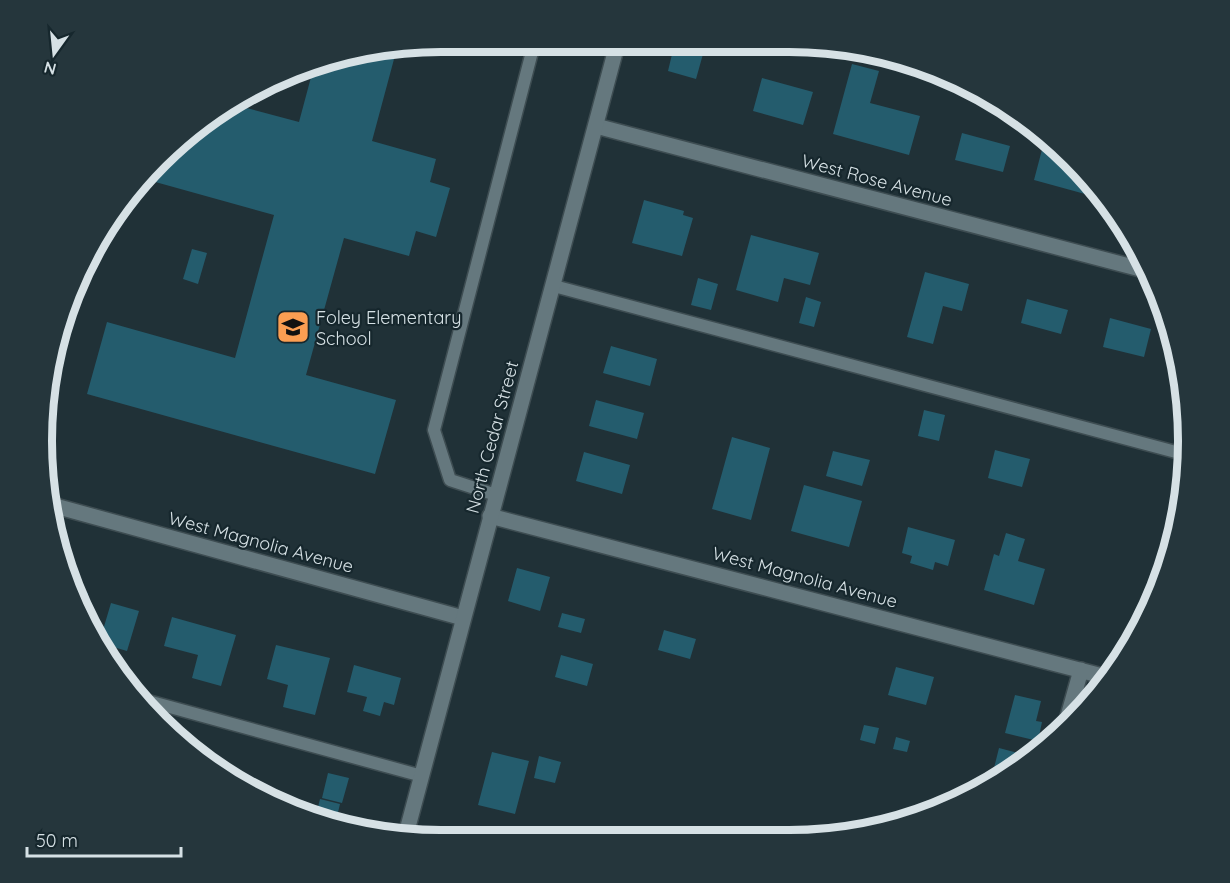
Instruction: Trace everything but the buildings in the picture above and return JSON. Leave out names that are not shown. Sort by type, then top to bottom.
[{"type":"street","name":"North Cedar Street","points":[[407,829],[615,52]]},
{"type":"street","name":"West Rose Avenue","points":[[596,126],[1136,268]]},
{"type":"street","name":"West Magnolia Avenue","points":[[58,507],[463,618]]},
{"type":"street","name":"West Magnolia Avenue","points":[[490,516],[1081,670],[1098,677]]},
{"type":"street","points":[[1070,711],[1081,670]]},
{"type":"lane","points":[[496,495],[450,480],[434,430],[532,52]]},
{"type":"lane","points":[[554,286],[1178,452]]},
{"type":"lane","points":[[153,702],[422,776]]},
{"type":"place","name":"Foley Elementary School","points":[[293,327]]}]
